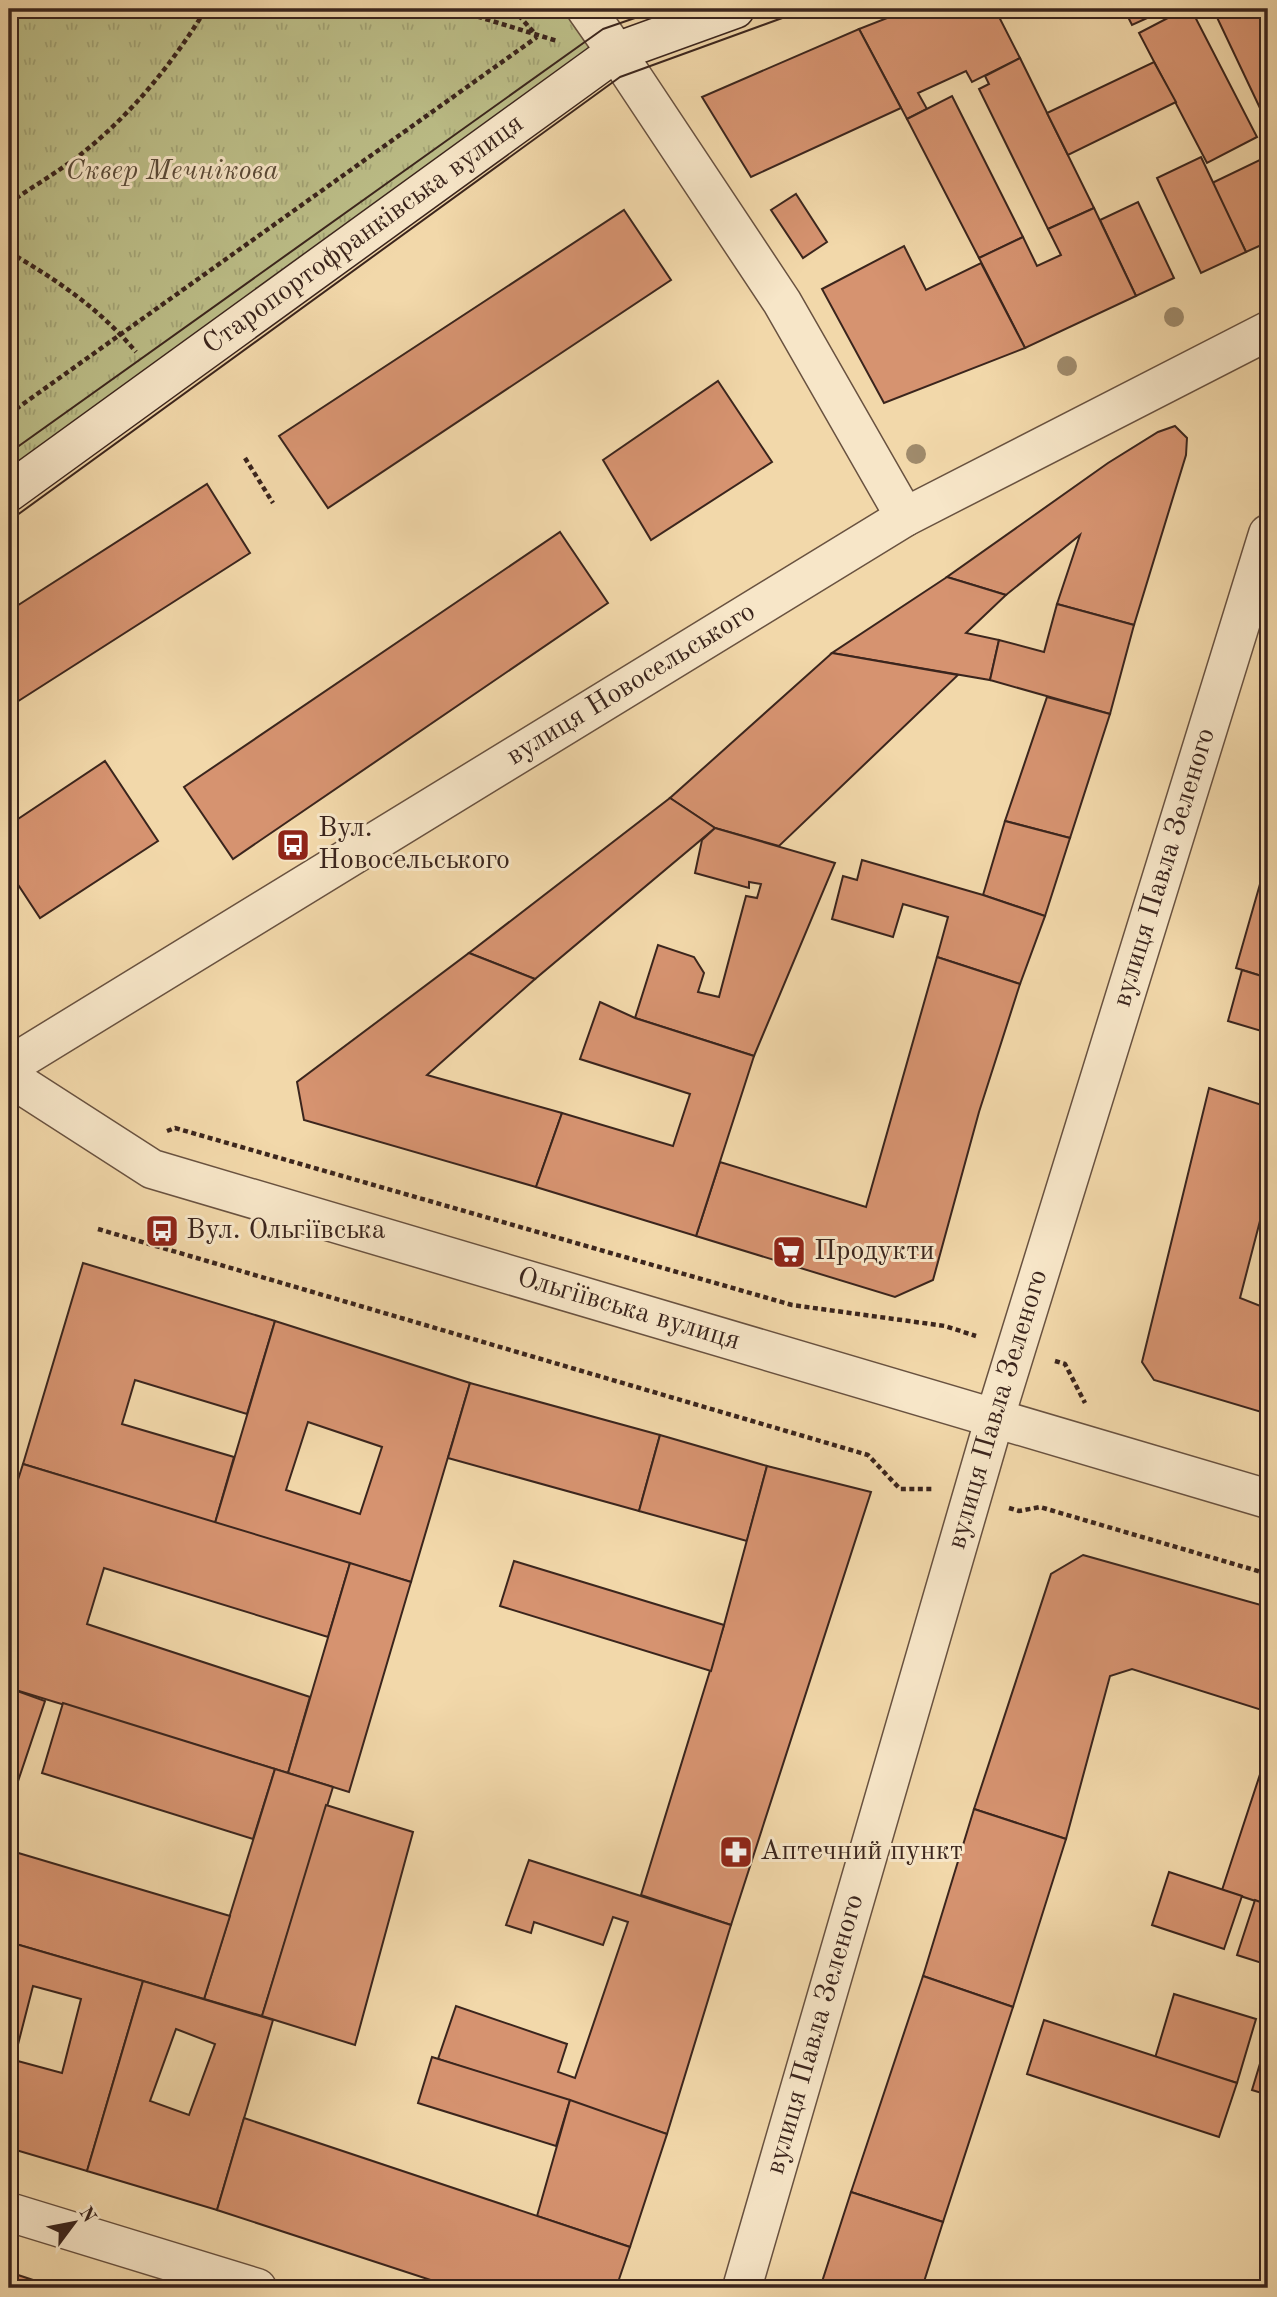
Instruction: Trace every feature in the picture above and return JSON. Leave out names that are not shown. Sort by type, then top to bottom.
[{"type":"street","points":[[586,9],[782,302],[905,517]]},
{"type":"street","name":"Старопортофранківська вулиця","points":[[9,492],[616,52],[735,9]]},
{"type":"street","name":"вулиця Новосельського","points":[[9,1066],[905,517],[1268,331]]},
{"type":"street","name":"вулиця Павла Зеленого","points":[[742,2288],[995,1418],[1268,534]]},
{"type":"street","name":"Ольгіївська вулиця","points":[[9,1077],[152,1169],[1268,1499]]},
{"type":"street","points":[[9,2212],[257,2288]]},
{"type":"path","points":[[9,19],[10,9]]},
{"type":"path","points":[[9,203],[80,155],[133,108],[178,53],[206,9]]},
{"type":"path","points":[[453,9],[537,37]]},
{"type":"path","points":[[513,9],[537,37]]},
{"type":"path","points":[[9,414],[537,37]]},
{"type":"path","points":[[9,252],[70,288],[121,334],[161,382]]},
{"type":"path","points":[[246,458],[273,503]]},
{"type":"path","points":[[160,1142],[166,1131],[176,1128],[792,1305],[945,1326],[1065,1364],[1088,1408]]},
{"type":"path","points":[[98,1229],[868,1455],[900,1489],[925,1488],[1019,1511],[1040,1507],[1268,1574]]},
{"type":"green space","name":"Сквер Мечнікова","points":[[9,9],[587,9],[616,52],[9,492]]},
{"type":"building","points":[[910,9],[995,9],[1020,58],[972,82],[966,71],[918,93],[927,109],[907,119],[859,29]]},
{"type":"building","points":[[1124,9],[1167,9],[1132,25]]},
{"type":"building","points":[[1185,9],[1191,9],[1257,137],[1207,163],[1139,33]]},
{"type":"building","points":[[1213,9],[1264,9],[1268,17],[1268,125]]},
{"type":"building","points":[[859,29],[901,108],[751,177],[702,97]]},
{"type":"building","points":[[1020,58],[1094,208],[1048,229],[979,89],[989,84],[985,76]]},
{"type":"building","points":[[1154,62],[1176,102],[1068,155],[1047,113]]},
{"type":"building","points":[[952,96],[1023,237],[979,258],[907,119]]},
{"type":"building","points":[[1268,156],[1268,242],[1246,252],[1212,183]]},
{"type":"building","points":[[1201,157],[1246,252],[1201,273],[1157,178]]},
{"type":"building","points":[[796,194],[827,242],[803,258],[771,210]]},
{"type":"building","points":[[1138,202],[1174,278],[1136,296],[1100,220]]},
{"type":"building","points":[[1094,208],[1136,296],[1025,348],[979,258],[1023,237],[1037,266],[1061,255],[1048,229]]},
{"type":"building","points":[[624,210],[671,280],[328,508],[279,436]]},
{"type":"building","points":[[904,246],[926,290],[981,263],[1025,348],[884,403],[822,289]]},
{"type":"building","points":[[718,381],[772,462],[651,540],[603,460]]},
{"type":"building","points":[[1175,426],[1187,438],[1186,455],[1134,625],[1057,604],[1080,535],[1006,595],[947,577],[1108,463],[1158,432]]},
{"type":"building","points":[[207,484],[250,553],[9,707],[9,611]]},
{"type":"building","points":[[560,532],[608,603],[233,859],[184,787]]},
{"type":"building","points":[[947,577],[1006,595],[966,633],[999,640],[990,680],[832,653]]},
{"type":"building","points":[[1057,604],[1134,625],[1110,714],[990,680],[999,640],[1044,652]]},
{"type":"building","points":[[832,653],[958,675],[779,846],[715,828],[670,798]]},
{"type":"building","points":[[1047,697],[1110,714],[1070,838],[1005,821]]},
{"type":"building","points":[[105,761],[158,841],[40,918],[9,871],[9,825]]},
{"type":"building","points":[[670,798],[715,828],[535,979],[469,953]]},
{"type":"building","points":[[1005,821],[1070,838],[1045,916],[983,895]]},
{"type":"building","points":[[715,828],[835,863],[754,1056],[635,1018],[658,945],[694,957],[704,973],[698,992],[719,997],[746,896],[757,898],[761,884],[749,882],[749,888],[695,873],[702,840]]},
{"type":"building","points":[[1268,856],[1268,978],[1236,968]]},
{"type":"building","points":[[862,860],[1045,916],[1020,984],[937,957],[948,917],[903,904],[893,937],[832,919],[843,876],[857,880]]},
{"type":"building","points":[[469,953],[535,979],[427,1075],[562,1113],[536,1187],[304,1120],[297,1082]]},
{"type":"building","points":[[937,957],[1020,984],[979,1112],[933,1280],[895,1297],[696,1236],[720,1162],[866,1207]]},
{"type":"building","points":[[1242,970],[1268,978],[1268,1033],[1228,1021]]},
{"type":"building","points":[[600,1002],[635,1018],[754,1056],[696,1236],[536,1187],[562,1113],[673,1146],[690,1094],[580,1059]]},
{"type":"building","points":[[1209,1088],[1268,1107],[1268,1190],[1240,1298],[1268,1309],[1268,1414],[1154,1380],[1142,1362]]},
{"type":"building","points":[[83,1263],[275,1321],[247,1414],[135,1380],[122,1424],[234,1457],[215,1523],[23,1464]]},
{"type":"building","points":[[275,1321],[470,1383],[411,1582],[215,1523]],"holes":[[[308,1422],[382,1447],[360,1514],[286,1490]]]},
{"type":"building","points":[[470,1383],[660,1435],[639,1511],[448,1458]]},
{"type":"building","points":[[660,1435],[767,1466],[747,1541],[639,1511]]},
{"type":"building","points":[[23,1464],[350,1563],[328,1637],[104,1568],[87,1624],[310,1697],[288,1773],[9,1688],[9,1508]]},
{"type":"building","points":[[767,1466],[871,1492],[731,1925],[641,1895],[724,1625]]},
{"type":"building","points":[[1083,1555],[1268,1607],[1268,1712],[1132,1669],[1110,1676],[1066,1839],[974,1809],[1051,1574]]},
{"type":"building","points":[[514,1561],[724,1625],[711,1671],[500,1606]]},
{"type":"building","points":[[350,1563],[411,1582],[349,1792],[288,1773]]},
{"type":"building","points":[[9,1688],[45,1701],[9,1808]]},
{"type":"building","points":[[63,1703],[275,1769],[253,1839],[42,1773]]},
{"type":"building","points":[[1268,1750],[1268,1905],[1222,1890]]},
{"type":"building","points":[[275,1769],[333,1787],[262,2016],[204,1999]]},
{"type":"building","points":[[326,1805],[413,1832],[355,2045],[262,2016]]},
{"type":"building","points":[[974,1809],[1066,1839],[1013,2007],[923,1976]]},
{"type":"building","points":[[15,1852],[230,1916],[204,1999],[9,1942],[9,1874]]},
{"type":"building","points":[[529,1860],[731,1925],[667,2134],[438,2059],[456,2006],[567,2044],[558,2072],[575,2078],[628,1922],[613,1917],[603,1945],[534,1922],[531,1933],[506,1925]]},
{"type":"building","points":[[1169,1872],[1242,1896],[1224,1949],[1152,1925]]},
{"type":"building","points":[[1255,1900],[1268,1905],[1268,1965],[1237,1955]]},
{"type":"building","points":[[9,1942],[143,1981],[87,2171],[9,2148]],"holes":[[[33,1986],[81,1999],[62,2073],[14,2060]]]},
{"type":"building","points":[[923,1976],[1013,2007],[943,2222],[851,2192]]},
{"type":"building","points":[[143,1981],[273,2020],[217,2210],[87,2171]],"holes":[[[176,2029],[215,2044],[189,2115],[150,2101]]]},
{"type":"building","points":[[1174,1994],[1256,2019],[1237,2083],[1155,2058]]},
{"type":"building","points":[[1044,2020],[1237,2083],[1219,2137],[1027,2074]]},
{"type":"building","points":[[1268,2037],[1268,2095],[1252,2090]]},
{"type":"building","points":[[432,2057],[570,2100],[556,2146],[418,2103]]},
{"type":"building","points":[[570,2100],[667,2134],[630,2247],[537,2216]]},
{"type":"building","points":[[244,2118],[630,2247],[616,2288],[455,2288],[217,2210]]},
{"type":"building","points":[[851,2192],[943,2222],[922,2288],[820,2288]]},
{"type":"building","points":[[9,2272],[48,2285],[47,2288],[9,2288]]},
{"type":"tram line","points":[[9,453],[603,29],[661,9]]},
{"type":"tram line","points":[[9,521],[620,77],[807,9]]},
{"type":"place","name":"Вул. Новосельського","points":[[293,845]]},
{"type":"place","name":"Вул. Ольгіївська","points":[[162,1231]]},
{"type":"place","name":"Продукти","points":[[789,1252]]},
{"type":"place","name":"Аптечний пункт","points":[[736,1852]]}]
